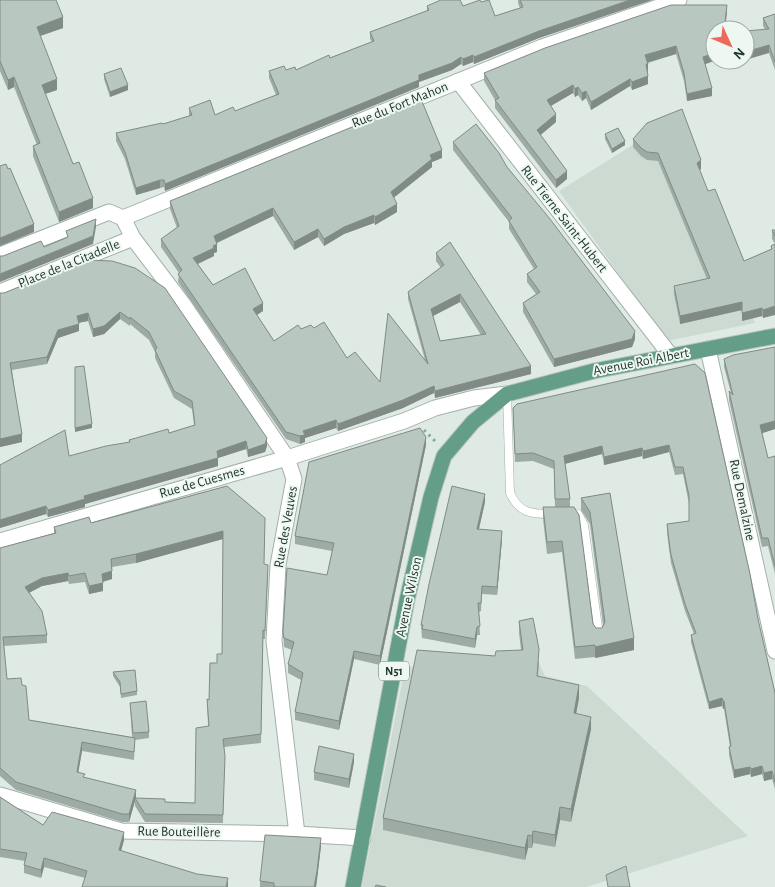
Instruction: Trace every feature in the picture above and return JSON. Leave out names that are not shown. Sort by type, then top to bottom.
[{"type":"main road","name":"Avenue Roi Albert","points":[[507,394],[594,372],[775,336]]},
{"type":"main road","name":"Avenue Wilson","points":[[353,887],[407,600],[431,498],[444,456],[473,422],[507,394]]},
{"type":"street","name":"Rue du Fort Mahon","points":[[123,218],[542,48],[679,0]]},
{"type":"street","name":"Rue Tierne Saint-Hubert","points":[[458,81],[671,356]]},
{"type":"street","name":"Place de la Citadelle","points":[[0,255],[109,212],[123,218],[133,238],[0,292]]},
{"type":"street","name":"Rue des Veuves","points":[[133,238],[183,304],[287,458],[294,479],[278,565],[274,640],[297,834]]},
{"type":"street","name":"Rue Demalzine","points":[[708,349],[775,651]]},
{"type":"street","name":"Rue de Cuesmes","points":[[0,541],[287,458],[404,421],[435,408],[474,398],[507,394]]},
{"type":"street","name":"Rue Bouteillère","points":[[0,795],[121,831],[297,834],[363,838]]},
{"type":"lane","points":[[507,394],[510,493],[514,503],[526,512],[553,514],[569,512],[578,514],[584,525],[599,635]]},
{"type":"path","points":[[404,421],[422,427],[438,444],[444,456]]},
{"type":"shaded area","points":[[676,118],[755,323],[667,341],[559,191]]},
{"type":"shaded area","points":[[538,661],[545,676],[587,686],[748,836],[586,887],[362,887],[405,667]]},
{"type":"building","points":[[0,0],[56,0],[63,17],[37,27],[57,79],[42,85],[73,164],[79,162],[93,198],[59,212],[33,146],[40,143],[14,77],[8,80],[0,61]]},
{"type":"building","points":[[441,0],[460,0],[463,6],[480,0],[481,2],[489,0],[495,16],[523,7],[520,0],[630,0],[539,31],[474,57],[473,55],[463,59],[461,57],[452,63],[419,75],[419,80],[165,184],[164,180],[160,180],[136,188],[125,152],[116,133],[163,124],[192,115],[189,108],[210,100],[215,115],[233,107],[235,111],[279,94],[269,71],[284,66],[286,70],[295,67],[296,70],[329,55],[330,58],[374,41],[370,32],[429,10],[427,6]]},
{"type":"building","points":[[671,5],[727,5],[725,20],[705,20],[705,56],[703,57],[705,70],[707,70],[712,88],[687,94],[684,73],[676,46],[645,55],[648,64],[646,64],[648,76],[632,82],[630,79],[591,102],[586,91],[582,93],[578,87],[575,89],[573,85],[547,100],[556,114],[537,130],[567,171],[556,180],[495,100],[499,98],[484,73],[545,48]]},
{"type":"building","points":[[775,14],[775,62],[769,45],[755,49],[755,30],[769,29],[763,18]]},
{"type":"building","points":[[121,68],[128,85],[110,92],[104,74]]},
{"type":"building","points":[[421,99],[442,150],[430,155],[432,159],[391,192],[397,204],[375,217],[374,215],[344,227],[324,239],[318,229],[294,242],[273,208],[214,236],[217,244],[213,246],[214,248],[193,258],[213,285],[245,268],[263,303],[253,309],[274,341],[298,325],[301,329],[311,325],[314,328],[324,322],[347,358],[355,352],[380,382],[388,313],[428,364],[408,292],[444,265],[436,253],[450,242],[531,366],[435,391],[434,386],[403,400],[338,424],[336,420],[303,431],[305,435],[300,436],[286,432],[178,274],[182,270],[161,239],[179,226],[170,201]],"holes":[[[460,294],[486,334],[440,341],[431,309]]]},
{"type":"building","points":[[682,109],[701,160],[697,163],[708,191],[715,189],[744,261],[772,249],[771,246],[775,244],[775,306],[742,313],[742,302],[680,316],[674,286],[710,278],[658,153],[647,152],[633,139],[647,123]]},
{"type":"building","points":[[476,124],[499,153],[507,167],[550,219],[635,331],[632,339],[554,359],[523,303],[540,292],[527,274],[537,267],[509,221],[512,218],[453,142]]},
{"type":"building","points":[[618,128],[625,141],[612,149],[605,134]]},
{"type":"building","points":[[6,164],[8,169],[10,168],[34,224],[0,238],[0,166]]},
{"type":"building","points":[[96,219],[93,236],[0,274],[0,256],[41,241],[44,247],[68,237],[66,231]]},
{"type":"building","points":[[90,258],[89,260],[112,261],[135,268],[165,288],[267,438],[265,444],[248,450],[246,441],[217,451],[218,458],[84,496],[85,499],[48,510],[46,506],[0,520],[0,465],[65,430],[69,456],[130,442],[129,440],[168,429],[169,433],[195,425],[192,401],[174,391],[149,332],[130,317],[130,319],[120,312],[104,326],[93,329],[88,313],[77,316],[79,324],[58,330],[47,357],[10,363],[22,434],[0,439],[0,293]]},
{"type":"building","points":[[775,347],[775,421],[760,425],[768,458],[775,456],[775,566],[768,538],[762,538],[729,391],[733,395],[724,359],[733,355]]},
{"type":"building","points":[[695,364],[705,373],[775,693],[775,782],[772,771],[764,773],[762,766],[734,770],[729,747],[731,746],[724,701],[722,698],[709,702],[691,635],[696,633],[685,604],[671,555],[667,524],[689,521],[689,496],[683,467],[675,467],[669,445],[643,451],[642,448],[604,457],[602,446],[564,456],[570,499],[555,499],[554,461],[533,453],[515,454],[513,408],[517,404]]},
{"type":"building","points":[[84,366],[92,424],[75,428],[75,367]]},
{"type":"building","points":[[420,428],[426,437],[380,656],[354,651],[339,721],[295,712],[303,673],[288,664],[294,642],[284,638],[283,632],[287,568],[327,575],[334,543],[295,536],[309,462]]},
{"type":"building","points":[[227,486],[265,518],[264,564],[268,565],[265,631],[263,630],[261,734],[223,739],[225,756],[223,815],[145,814],[135,798],[195,803],[196,728],[209,726],[207,699],[209,700],[210,663],[217,663],[217,654],[222,654],[223,531],[111,559],[112,571],[102,574],[103,583],[89,586],[85,573],[69,576],[68,573],[42,578],[25,587],[42,611],[47,635],[3,637],[7,679],[21,678],[22,685],[26,686],[29,720],[135,738],[134,752],[82,742],[77,772],[85,774],[83,777],[136,790],[129,814],[122,814],[16,782],[0,768],[0,548],[56,533],[54,527],[89,517],[91,523]]},
{"type":"building","points":[[452,486],[485,494],[477,529],[502,531],[497,587],[482,586],[481,603],[478,603],[480,626],[477,627],[475,639],[422,629],[423,625],[421,625]]},
{"type":"building","points":[[610,493],[634,638],[595,647],[595,645],[575,647],[562,541],[547,542],[543,507],[574,507],[579,515],[593,624],[596,628],[602,628],[605,622],[590,512],[581,498]]},
{"type":"building","points":[[533,618],[539,649],[537,676],[579,685],[574,713],[591,717],[571,809],[560,807],[555,835],[533,831],[532,836],[528,835],[525,848],[383,818],[417,650],[495,656],[496,651],[523,650],[519,621]]},
{"type":"building","points":[[135,670],[137,691],[121,694],[120,682],[113,672]]},
{"type":"building","points":[[146,701],[149,732],[133,733],[130,703]]},
{"type":"building","points":[[319,746],[354,754],[349,779],[314,772]]},
{"type":"building","points":[[0,797],[43,825],[52,812],[124,832],[119,850],[197,874],[228,878],[226,887],[82,887],[87,871],[44,858],[41,870],[24,865],[27,853],[0,849]]},
{"type":"building","points":[[265,835],[321,838],[314,887],[274,887],[274,883],[260,881]]},
{"type":"building","points":[[626,866],[630,887],[608,887],[606,875]]}]
